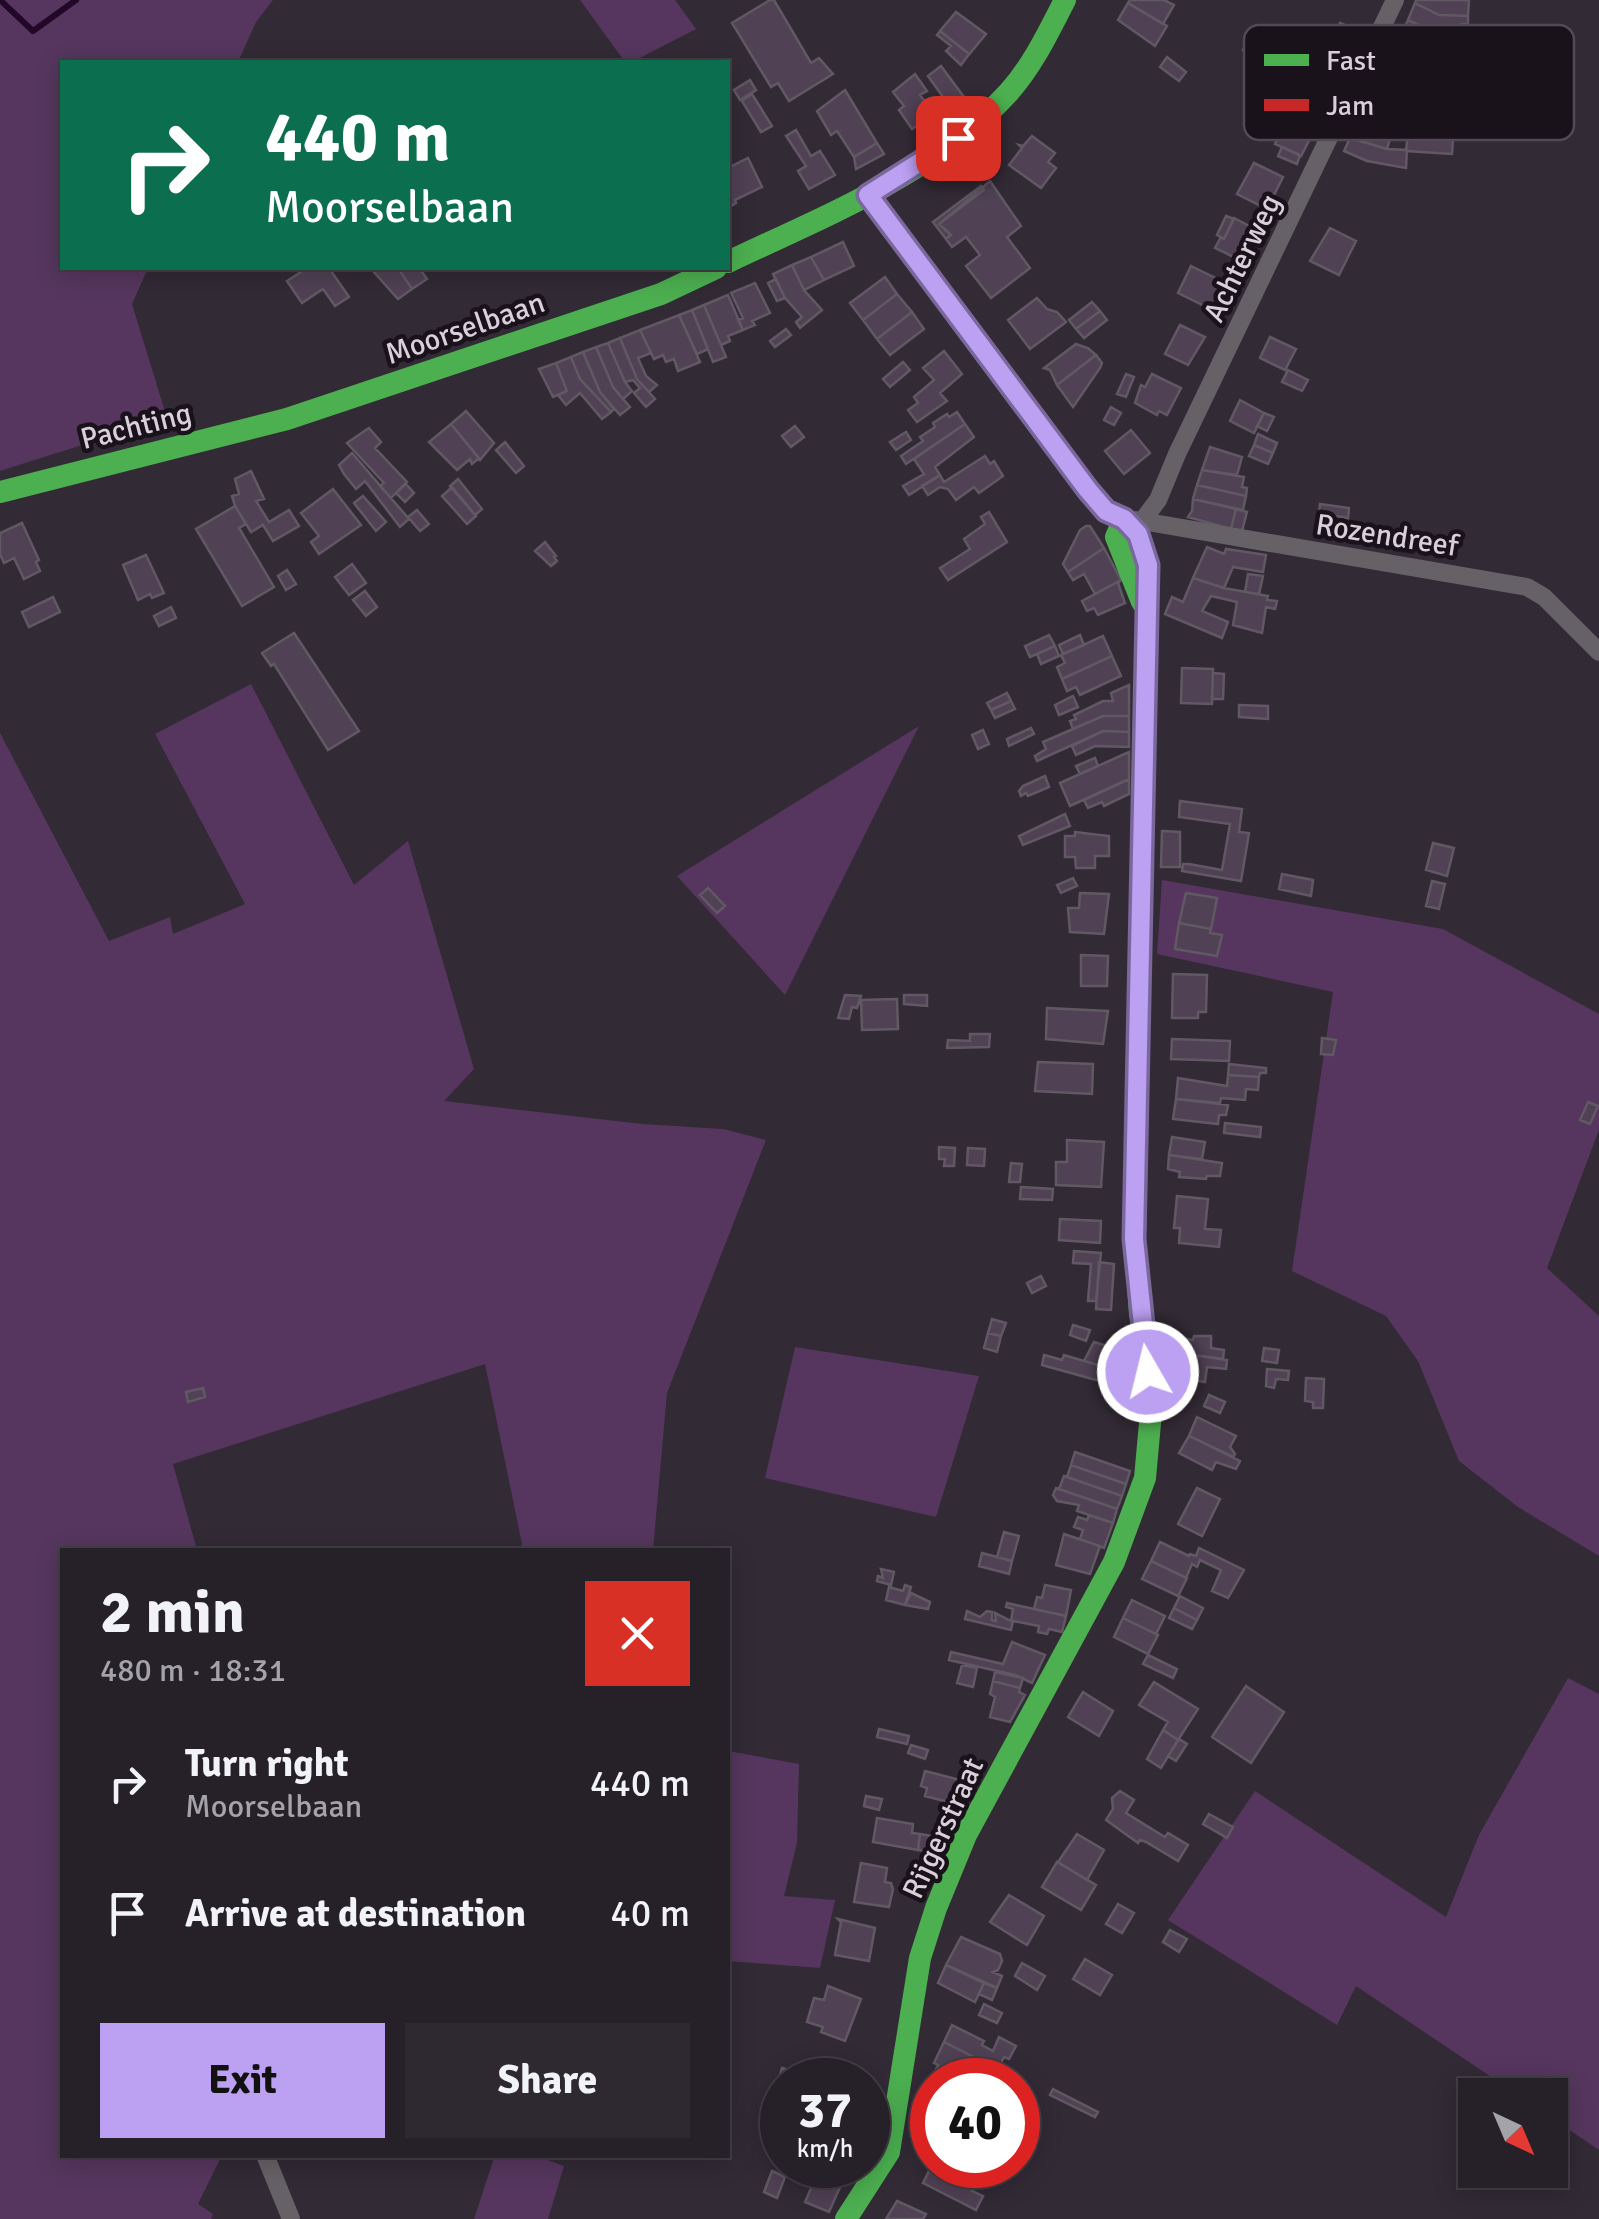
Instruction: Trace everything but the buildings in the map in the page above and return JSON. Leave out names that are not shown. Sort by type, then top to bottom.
[{"type":"street","points":[[730,261],[868,195],[958,138],[1008,94],[1033,60],[1065,0]]},
{"type":"street","name":"Achterweg","points":[[1383,25],[1395,0]]},
{"type":"street","name":"Achterweg","points":[[1134,520],[1158,500],[1328,140]]},
{"type":"street","points":[[868,195],[1088,490],[1106,511],[1134,520]]},
{"type":"street","name":"Moorselbaan","points":[[288,419],[661,294],[712,270]]},
{"type":"street","name":"Pachting","points":[[0,492],[288,419]]},
{"type":"street","name":"Rijgerstraat","points":[[846,2219],[888,2152],[920,1958],[936,1908],[966,1836],[1114,1562],[1145,1478],[1152,1401],[1134,1239],[1148,622],[1116,537],[1134,520]]},
{"type":"street","name":"Rozendreef","points":[[1134,520],[1526,588],[1544,597],[1599,652]]},
{"type":"street","points":[[266,2158],[290,2219]]},
{"type":"shaded area","points":[[0,0],[273,0],[256,22],[239,60],[60,60],[60,270],[147,270],[132,304],[167,418],[0,471]]},
{"type":"shaded area","points":[[580,0],[675,0],[696,29],[636,60],[624,60]]},
{"type":"shaded area","points":[[251,684],[354,885],[408,841],[474,1069],[444,1101],[642,1124],[723,1129],[766,1140],[667,1393],[653,1548],[520,1548],[485,1364],[173,1464],[196,1548],[60,1548],[60,2158],[221,2158],[198,2204],[213,2214],[211,2219],[0,2219],[0,733],[109,941],[170,917],[173,934],[245,904],[155,734]]},
{"type":"shaded area","points":[[919,726],[785,995],[677,876]]},
{"type":"shaded area","points":[[1162,880],[1443,929],[1599,1014],[1599,1130],[1547,1268],[1599,1316],[1599,1556],[1518,1507],[1459,1461],[1418,1361],[1386,1316],[1292,1271],[1333,992],[1157,954]]},
{"type":"shaded area","points":[[795,1347],[979,1376],[936,1517],[765,1478]]},
{"type":"shaded area","points":[[1568,1678],[1599,1694],[1599,2150],[1568,2129],[1568,2078],[1493,2078],[1356,1986],[1337,2025],[1168,1920],[1255,1791],[1446,1917],[1479,1835]]},
{"type":"shaded area","points":[[730,1751],[799,1764],[797,1843],[784,1896],[835,1900],[820,1968],[730,1961]]},
{"type":"shaded area","points":[[494,2158],[542,2158],[564,2166],[548,2219],[474,2219]]},
{"type":"waterway","points":[[0,0],[33,31],[76,0]]},
{"type":"traffic: fast","points":[[730,261],[877,190],[948,146],[980,121],[1018,82],[1065,0]]},
{"type":"traffic: fast","points":[[868,195],[1088,489],[1106,511],[1124,519],[1138,534],[1148,565],[1146,667]]},
{"type":"traffic: fast","points":[[0,492],[287,419],[661,294],[712,270]]},
{"type":"traffic: fast","points":[[1124,519],[1116,537],[1142,602]]},
{"type":"traffic: fast","points":[[846,2219],[889,2152],[920,1958],[936,1908],[966,1835],[1114,1562],[1145,1478],[1152,1401],[1140,1314],[1135,1239],[1136,1162]]},
{"type":"traffic: jam","points":[[1136,1162],[1146,667]]},
{"type":"route","points":[[958,138],[868,195],[1088,490],[1106,511],[1124,519],[1138,534],[1148,565],[1134,1239],[1148,1372]]}]
